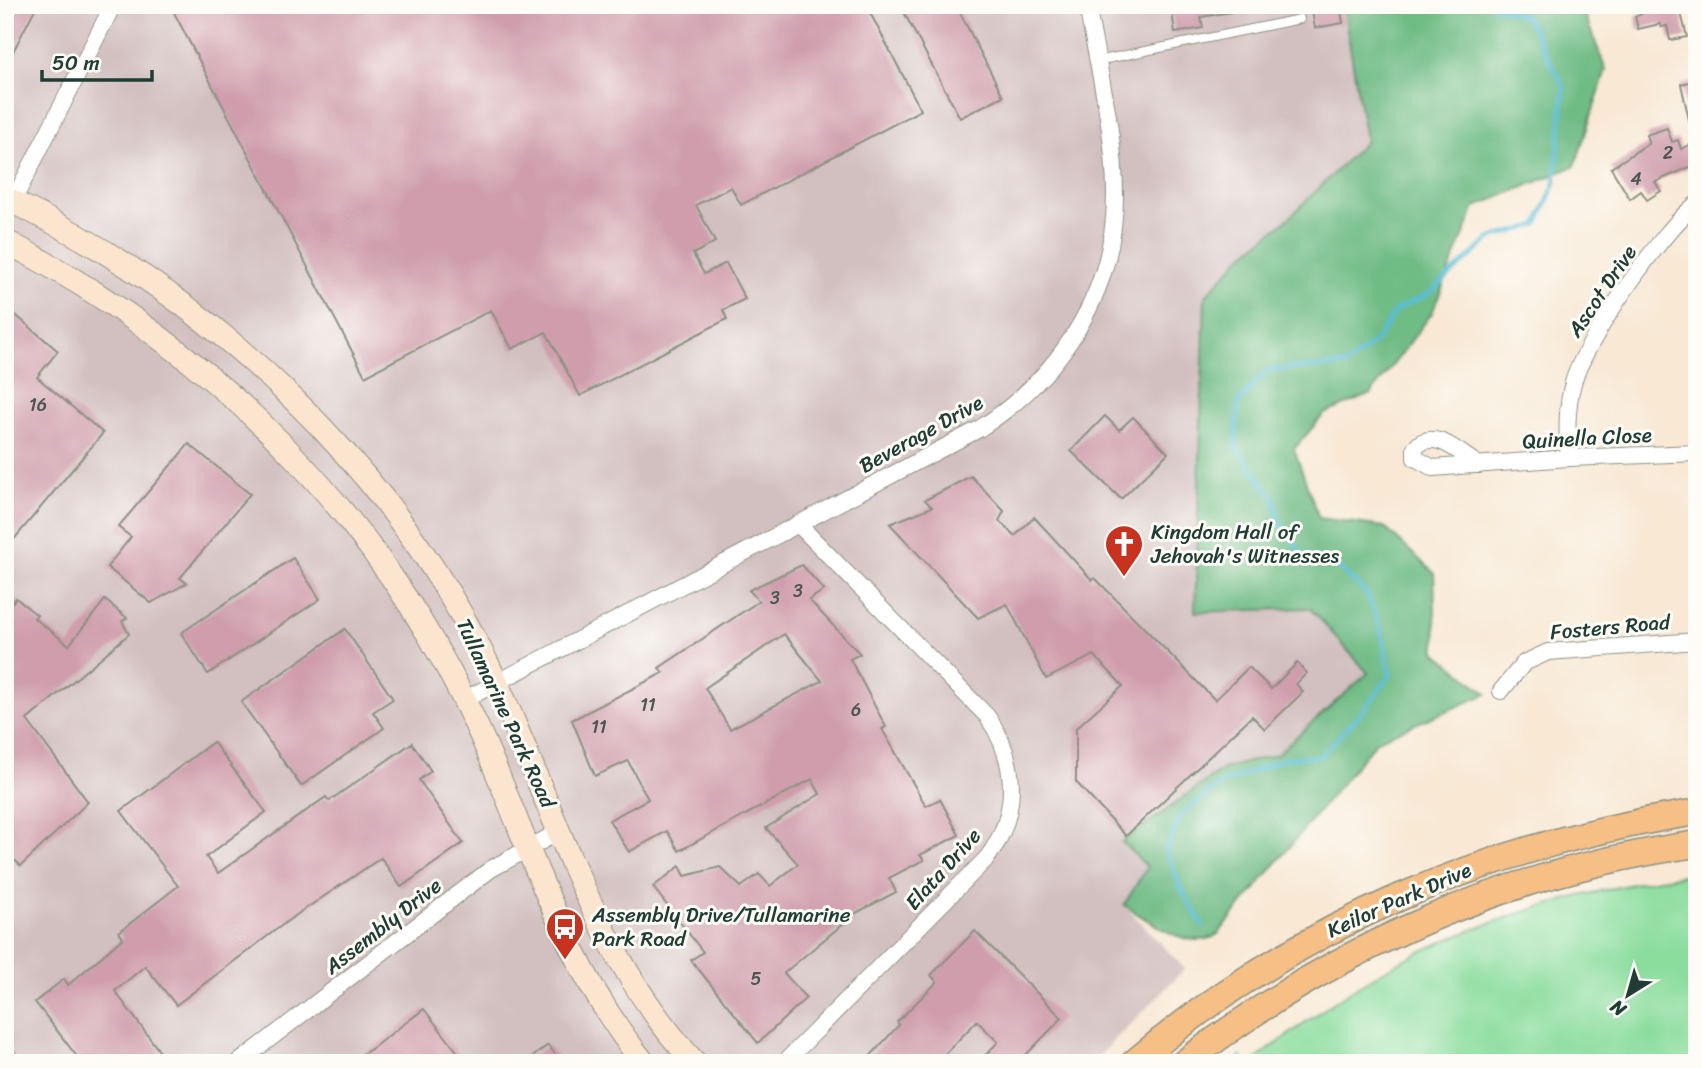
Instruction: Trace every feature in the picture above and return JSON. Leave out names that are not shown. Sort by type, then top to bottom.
[{"type":"main road","name":"Keilor Park Drive","points":[[1134,1063],[1208,1005],[1287,953],[1402,894],[1511,853],[1601,829],[1697,812]]},
{"type":"main road","name":"Keilor Park Drive","points":[[1184,1063],[1257,1009],[1326,967],[1439,913],[1499,890],[1564,872],[1697,844]]},
{"type":"street","points":[[8,205],[113,5]]},
{"type":"street","name":"Beverage Drive","points":[[464,700],[999,416],[1038,384],[1077,333],[1088,313],[1107,259],[1115,197],[1114,164],[1087,5]]},
{"type":"street","name":"Ascot Drive","points":[[1569,458],[1568,410],[1573,382],[1586,351],[1667,233],[1697,204]]},
{"type":"street","name":"Tullamarine Park Road","points":[[8,205],[103,251],[217,331],[279,386],[338,447],[414,540],[457,606],[496,682],[581,887],[622,967],[653,1012],[695,1063]]},
{"type":"street","name":"Tullamarine Park Road","points":[[5,242],[83,284],[164,338],[257,418],[322,487],[373,550],[426,630],[464,700],[576,962],[615,1025],[644,1063]]},
{"type":"street","name":"Quinella Close","points":[[1479,466],[1569,458],[1697,453]]},
{"type":"street","name":"Elata Drive","points":[[784,1063],[982,864],[1003,833],[1012,789],[1004,746],[987,716],[798,524]]},
{"type":"street","name":"Fosters Road","points":[[1501,691],[1524,663],[1548,652],[1697,641]]},
{"type":"street","name":"Assembly Drive","points":[[238,1063],[491,869],[526,847],[559,831]]},
{"type":"street","points":[[5,1052],[13,1063]]},
{"type":"lane","points":[[1097,61],[1300,19]]},
{"type":"shaded area","points":[[5,5],[1343,5],[1366,141],[1289,218],[1243,255],[1195,611],[1310,608],[1368,673],[1277,754],[1223,769],[1122,842],[1147,867],[1124,905],[1185,969],[1092,1063],[5,1063]]},
{"type":"green space","points":[[1343,5],[1581,5],[1606,70],[1575,166],[1475,207],[1432,313],[1371,394],[1324,414],[1294,449],[1319,518],[1384,527],[1434,573],[1436,652],[1487,694],[1377,740],[1218,934],[1195,940],[1170,933],[1124,905],[1147,867],[1122,842],[1223,769],[1277,754],[1368,673],[1310,608],[1195,612],[1205,296],[1243,255],[1289,218],[1366,141]]},
{"type":"green space","points":[[1697,873],[1697,1063],[1251,1063],[1378,974],[1451,938],[1575,897]]},
{"type":"building","points":[[5,5],[37,5],[5,67]]},
{"type":"building","points":[[170,5],[866,5],[921,110],[741,205],[731,187],[696,205],[715,242],[693,254],[704,274],[726,263],[745,299],[723,310],[727,319],[580,396],[546,332],[512,349],[491,310],[365,376]]},
{"type":"building","points":[[900,5],[956,5],[1003,96],[960,118]]},
{"type":"building","points":[[1171,5],[1231,5],[1232,12],[1201,17],[1203,28],[1175,33]]},
{"type":"building","points":[[1311,5],[1340,5],[1343,23],[1315,28]]},
{"type":"building","points":[[1639,5],[1679,5],[1687,37],[1670,40],[1667,26],[1661,27],[1660,24],[1638,29],[1635,16],[1641,14]]},
{"type":"building","points":[[1697,80],[1697,132],[1692,133],[1681,84]]},
{"type":"building","points":[[1667,128],[1672,142],[1678,140],[1681,149],[1697,142],[1697,164],[1655,182],[1661,191],[1647,200],[1641,191],[1630,199],[1611,168],[1649,143],[1646,135]]},
{"type":"building","points":[[5,306],[58,351],[37,377],[103,433],[5,550]]},
{"type":"building","points":[[1105,416],[1119,430],[1133,417],[1168,453],[1121,499],[1071,451]]},
{"type":"building","points":[[189,444],[250,494],[180,578],[187,583],[151,603],[107,567],[131,537],[118,527]]},
{"type":"building","points":[[971,476],[1004,511],[999,521],[1015,536],[1034,517],[1092,580],[1095,578],[1215,700],[1249,667],[1271,689],[1297,663],[1307,673],[1296,684],[1303,692],[1265,729],[1252,716],[1126,836],[1076,782],[1076,728],[1123,686],[1094,655],[1046,679],[1007,604],[978,618],[890,524],[932,507],[925,500]]},
{"type":"building","points":[[293,558],[320,599],[208,674],[181,633]]},
{"type":"building","points":[[802,565],[824,590],[809,600],[860,654],[850,659],[886,727],[882,729],[926,806],[940,799],[959,835],[920,855],[924,860],[889,878],[896,892],[856,913],[784,973],[806,998],[758,1043],[691,960],[703,952],[653,887],[680,866],[685,876],[720,867],[741,887],[759,874],[770,886],[798,864],[766,828],[820,794],[812,779],[679,851],[667,831],[629,852],[609,820],[648,799],[628,761],[595,776],[572,720],[663,673],[659,668],[759,601],[749,590]],"holes":[[[784,634],[822,681],[730,729],[705,688]]]},
{"type":"building","points":[[16,598],[37,615],[34,618],[69,645],[105,600],[127,618],[122,621],[129,634],[27,720],[88,802],[21,866],[11,857],[5,863],[5,611]]},
{"type":"building","points":[[345,629],[393,699],[373,712],[384,728],[301,786],[241,702]]},
{"type":"building","points":[[213,742],[266,812],[206,857],[218,873],[326,797],[329,801],[412,743],[431,771],[419,780],[463,843],[401,887],[381,858],[289,920],[176,1005],[145,966],[115,991],[168,1063],[82,1063],[35,1002],[64,979],[68,985],[123,938],[119,932],[178,886],[121,811]]},
{"type":"building","points":[[975,931],[1062,1018],[1018,1063],[978,1063],[998,1042],[977,1021],[936,1063],[864,1063],[899,1025],[897,1022],[937,982],[931,975]]},
{"type":"building","points":[[424,1009],[466,1063],[347,1063],[371,1049]]},
{"type":"building","points":[[548,1045],[562,1063],[525,1063]]},
{"type":"waterway","points":[[1203,926],[1180,887],[1166,849],[1181,815],[1219,785],[1286,758],[1320,756],[1364,710],[1390,675],[1382,635],[1368,595],[1335,564],[1301,553],[1279,521],[1275,500],[1236,447],[1238,403],[1267,370],[1346,365],[1377,340],[1396,310],[1430,293],[1491,238],[1537,225],[1555,183],[1564,87],[1526,17],[1491,5]]},
{"type":"waterway","points":[[1240,1057],[1242,1063]]},
{"type":"place","name":"Kingdom Hall of Jehovah's Witnesses","points":[[1124,578]]},
{"type":"place","name":"Assembly Drive/Tullamarine Park Road","points":[[565,961]]}]
